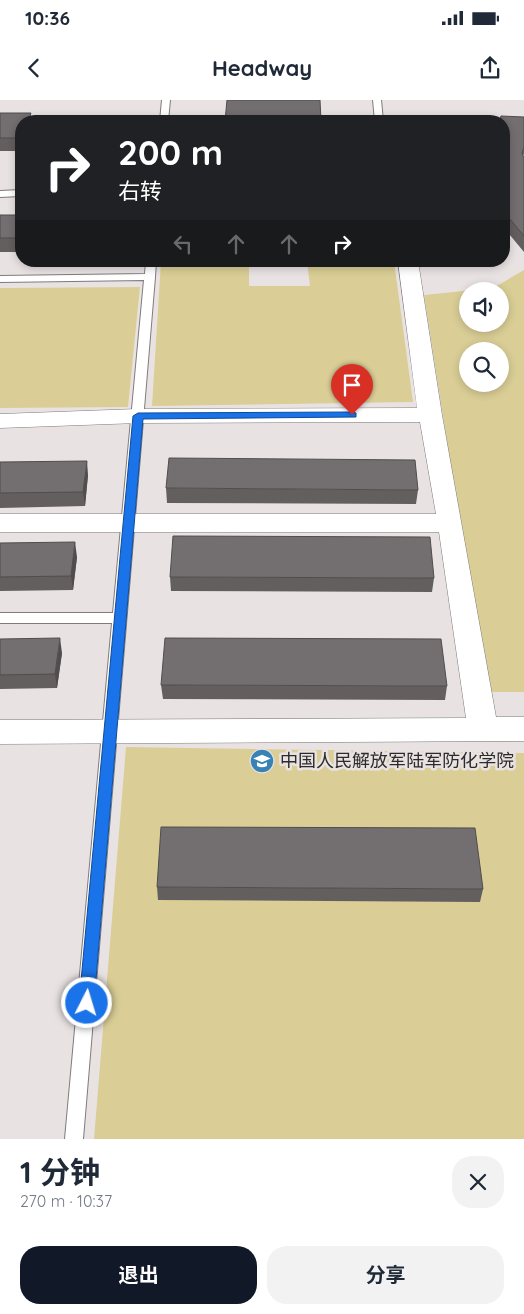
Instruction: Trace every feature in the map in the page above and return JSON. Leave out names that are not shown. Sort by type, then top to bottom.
[{"type":"street","points":[[409,267],[430,415],[450,523],[483,729]]},
{"type":"street","points":[[0,421],[138,416],[430,415]]},
{"type":"street","points":[[0,523],[450,523]]},
{"type":"street","points":[[0,732],[524,729]]},
{"type":"lane","points":[[165,115],[166,100]]},
{"type":"lane","points":[[378,100],[378,115]]},
{"type":"lane","points":[[0,194],[15,194]]},
{"type":"lane","points":[[74,1139],[151,267]]},
{"type":"lane","points":[[0,279],[150,277]]},
{"type":"lane","points":[[0,618],[121,618]]},
{"type":"shaded area","points":[[161,267],[249,267],[249,286],[310,286],[308,267],[395,267],[413,402],[152,406]]},
{"type":"shaded area","points":[[524,270],[524,692],[486,692],[424,295],[459,291],[459,332],[509,332],[509,282],[503,282]]},
{"type":"shaded area","points":[[140,287],[128,407],[0,408],[0,288]]},
{"type":"shaded area","points":[[126,747],[524,753],[524,1139],[94,1139]]},
{"type":"building","points":[[227,100],[320,100],[321,115],[226,115]]},
{"type":"building","points":[[0,113],[31,113],[30,115],[15,115],[15,138],[0,138]]},
{"type":"building","points":[[510,116],[524,117],[524,147],[522,153],[524,158],[524,236],[510,219]]},
{"type":"building","points":[[0,215],[15,215],[15,238],[0,238]]},
{"type":"building","points":[[169,458],[415,460],[418,490],[166,488]]},
{"type":"building","points":[[87,461],[83,492],[0,493],[0,462]]},
{"type":"building","points":[[173,536],[430,537],[434,578],[170,577]]},
{"type":"building","points":[[75,542],[71,576],[0,577],[0,543]]},
{"type":"building","points":[[60,638],[55,674],[0,675],[0,639]]},
{"type":"building","points":[[165,638],[441,639],[447,686],[161,685]]},
{"type":"building","points":[[161,827],[475,828],[483,889],[157,887]]},
{"type":"place","name":"中国人民解放军陆军防化学院","points":[[262,761]]},
{"type":"route","points":[[87,1003],[138,416],[352,415]]}]
